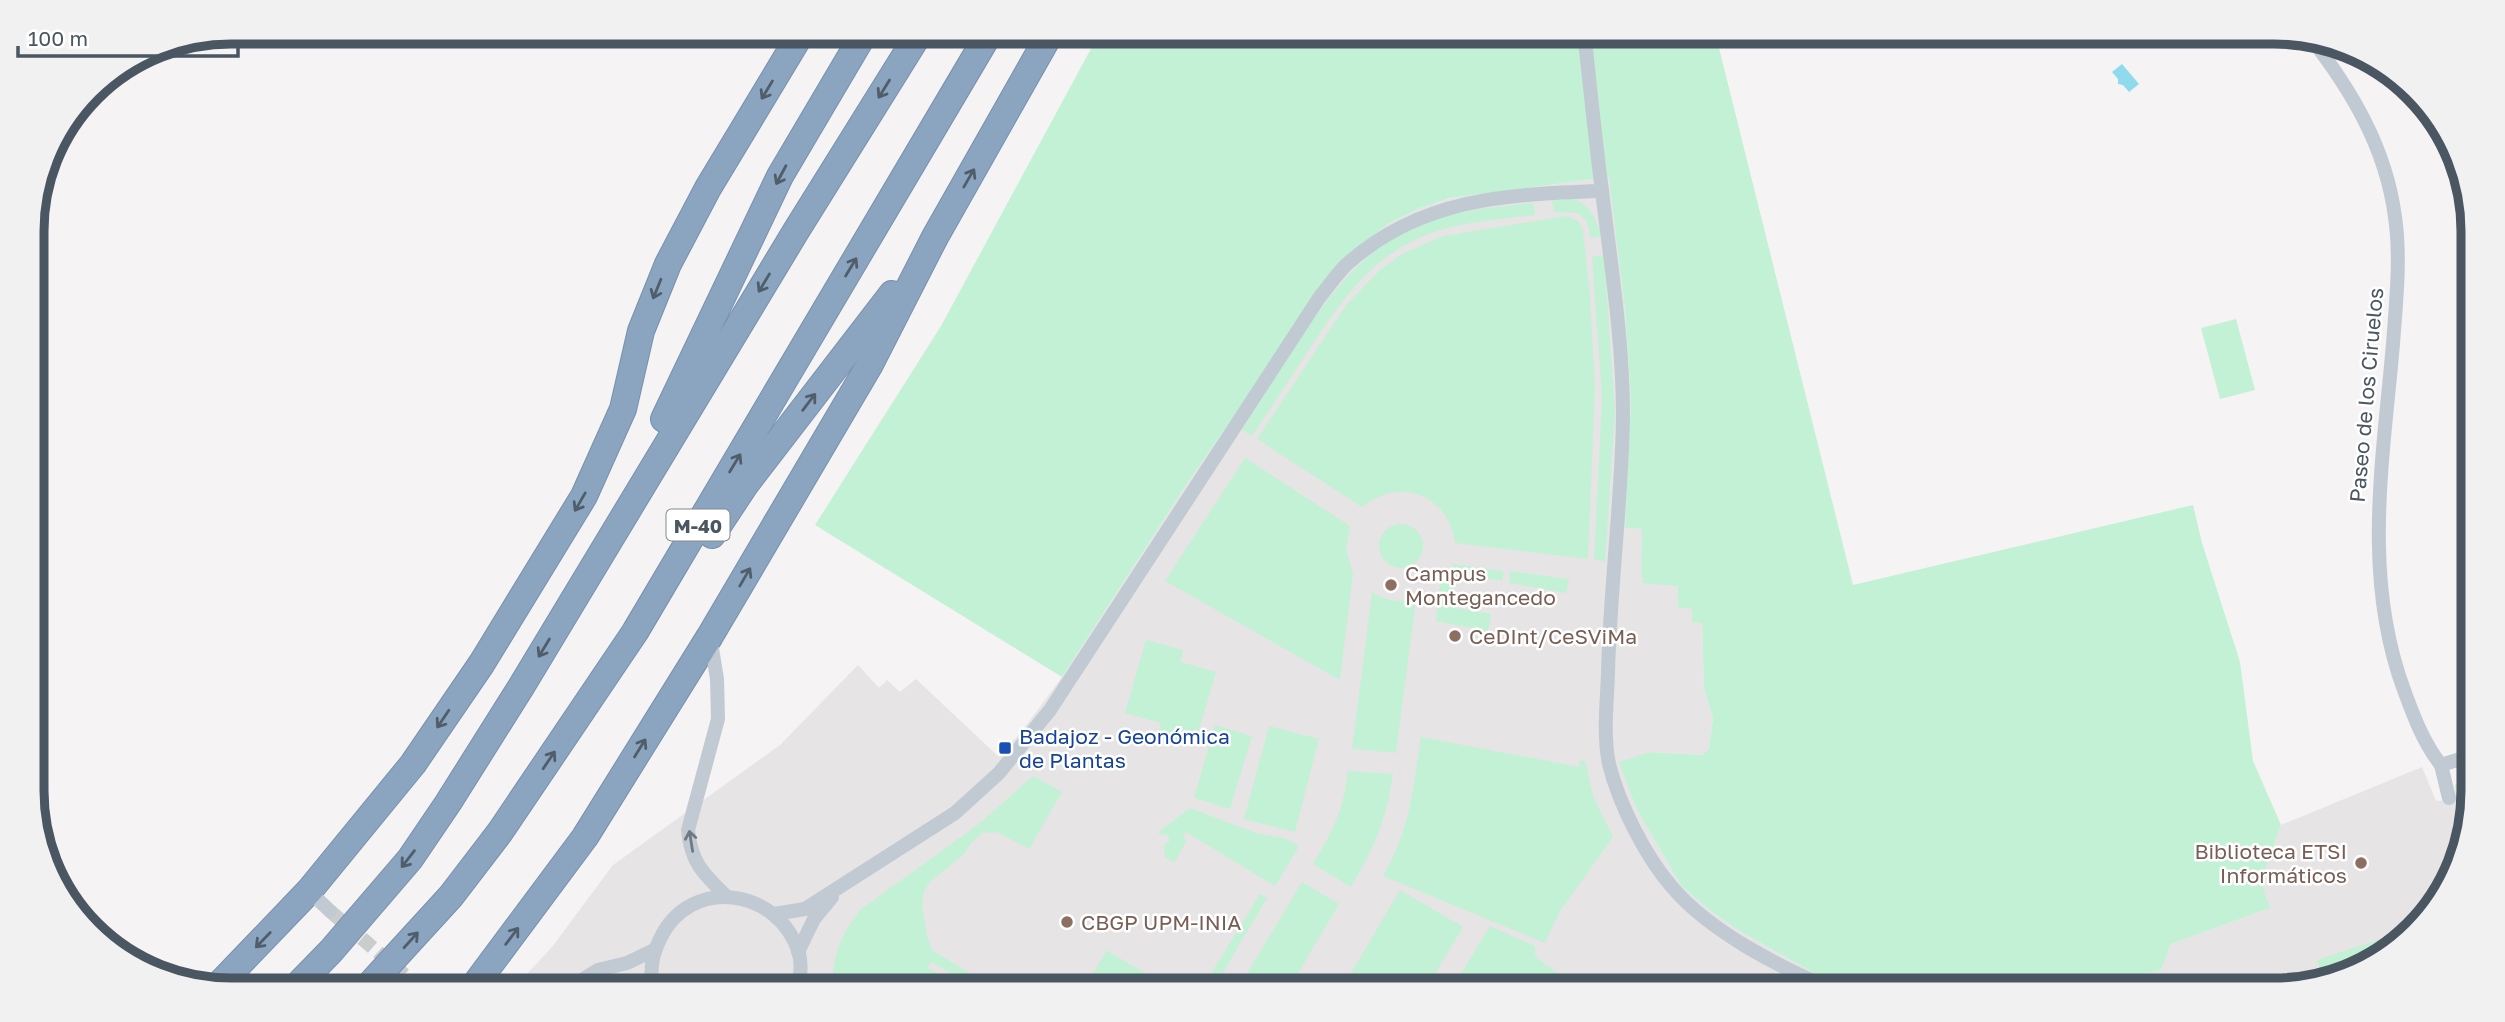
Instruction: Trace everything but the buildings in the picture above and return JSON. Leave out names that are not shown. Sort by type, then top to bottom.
[{"type":"highway","points":[[226,978],[309,891],[413,764],[482,663],[584,496],[623,409],[641,331],[667,264],[708,188],[795,44]]},
{"type":"highway","points":[[579,590],[780,176],[858,44]]},
{"type":"highway","points":[[305,978],[410,859],[462,780],[913,44]]},
{"type":"highway","name":"M-40","points":[[376,978],[451,896],[500,832],[635,632],[983,44]]},
{"type":"highway","points":[[480,978],[585,837],[710,636],[869,366],[935,237],[1044,44]]},
{"type":"highway","points":[[635,632],[674,591],[745,485],[935,237]]},
{"type":"street","points":[[1585,44],[1615,287],[1623,418],[1608,662],[1606,723],[1609,762],[1619,795],[1634,828],[1672,887],[1708,920],[1811,978]]},
{"type":"street","name":"Paseo de los Ciruelos","points":[[2319,49],[2351,93],[2364,118],[2387,178],[2395,217],[2398,250],[2396,306],[2379,491],[2379,577],[2394,664],[2419,732],[2441,765]]},
{"type":"street","points":[[774,914],[805,909],[955,813],[1014,756],[1050,710],[1319,298],[1344,267],[1389,233],[1435,211],[1541,193],[1602,191]]},
{"type":"street","points":[[710,636],[717,679],[718,719],[688,830],[699,868],[726,896]]},
{"type":"street","points":[[2449,799],[2441,765],[2461,759]]},
{"type":"street","points":[[799,952],[814,919],[842,887]]},
{"type":"street","points":[[309,891],[330,911]]},
{"type":"street","points":[[652,978],[654,950],[664,928],[681,911],[702,900],[726,896],[752,901],[774,914],[789,931],[799,952],[800,978]]},
{"type":"street","points":[[585,978],[598,970],[627,963],[654,950]]},
{"type":"street","points":[[801,972],[803,978]]},
{"type":"shaded area","name":"Campus Montegancedo","points":[[1610,177],[1625,310],[1631,402],[1625,528],[1642,529],[1641,568],[1679,586],[1702,622],[1704,689],[1713,718],[1709,749],[1702,755],[1650,752],[1620,763],[1637,810],[1682,887],[1738,930],[1826,978],[523,978],[552,947],[613,865],[780,745],[858,665],[879,688],[887,680],[900,692],[916,679],[999,757],[1062,677],[1190,479],[1344,259],[1388,224],[1418,209],[1451,198]]},
{"type":"shaded area","points":[[2422,767],[2436,801],[2461,799],[2455,840],[2442,874],[2430,895],[2407,924],[2368,953],[2323,972],[2299,977],[2125,978],[2161,970],[2171,944],[2270,908],[2262,886],[2252,887],[2249,876],[2265,870],[2281,825]]},
{"type":"green space","points":[[1094,44],[1718,44],[1853,585],[2193,505],[2202,543],[2240,662],[2253,761],[2281,825],[2265,870],[2249,877],[2252,887],[2262,885],[2270,908],[2171,944],[2161,970],[2125,978],[1826,978],[1738,930],[1682,887],[1637,810],[1619,762],[1650,752],[1702,755],[1709,749],[1713,718],[1704,689],[1702,623],[1692,622],[1692,609],[1678,607],[1678,586],[1643,583],[1642,529],[1625,528],[1631,402],[1625,310],[1609,177],[1450,198],[1418,209],[1388,224],[1344,259],[1190,479],[1062,677],[815,525],[941,326]]},
{"type":"green space","points":[[1569,198],[1587,207],[1601,236],[1591,238],[1587,222],[1578,213],[1554,212],[1552,200]]},
{"type":"green space","points":[[1533,203],[1535,215],[1447,228],[1419,238],[1384,259],[1343,301],[1252,436],[1242,430],[1315,316],[1360,264],[1385,243],[1426,221],[1471,210]]},
{"type":"green space","points":[[1567,216],[1578,221],[1583,230],[1590,296],[1595,387],[1588,559],[1455,543],[1451,526],[1443,512],[1420,495],[1392,493],[1362,507],[1257,439],[1346,305],[1382,268],[1404,253],[1443,236]]},
{"type":"green space","points":[[1604,255],[1615,412],[1605,561],[1594,560],[1602,398],[1592,257]]},
{"type":"green space","points":[[2236,319],[2255,390],[2220,399],[2201,328]]},
{"type":"green space","points":[[1245,458],[1350,526],[1346,550],[1353,573],[1340,680],[1165,581]]},
{"type":"green space","points":[[1401,524],[1410,525],[1417,530],[1422,537],[1422,555],[1417,562],[1410,567],[1401,568],[1392,567],[1385,562],[1380,555],[1379,546],[1380,537],[1385,530],[1392,525]]},
{"type":"green space","points":[[1453,564],[1504,571],[1502,581],[1462,574],[1460,581],[1454,586],[1454,592],[1458,595],[1456,608],[1491,614],[1488,631],[1436,621],[1440,584]]},
{"type":"green space","points":[[1510,571],[1569,579],[1566,593],[1509,583]]},
{"type":"green space","points":[[1372,592],[1393,600],[1416,599],[1396,753],[1352,749]]},
{"type":"green space","points":[[1146,640],[1183,650],[1180,662],[1216,672],[1194,746],[1158,735],[1161,723],[1125,713]]},
{"type":"green space","points":[[1215,725],[1252,736],[1230,809],[1194,798]]},
{"type":"green space","points":[[1269,726],[1319,739],[1295,832],[1244,819]]},
{"type":"green space","points":[[1421,737],[1579,767],[1580,761],[1585,760],[1593,796],[1613,837],[1560,911],[1545,943],[1383,876],[1405,825]]},
{"type":"green space","points":[[1348,771],[1393,774],[1378,833],[1351,887],[1313,864],[1336,819]]},
{"type":"green space","points":[[1033,776],[1062,792],[1029,849],[997,832],[982,833],[964,854],[930,882],[924,891],[922,905],[932,950],[978,978],[960,978],[931,962],[928,968],[945,978],[833,978],[838,947],[860,910],[979,824]]},
{"type":"green space","points":[[2461,778],[2461,798],[2456,798],[2455,785]]},
{"type":"green space","points":[[1190,808],[1256,833],[1286,839],[1299,846],[1275,886],[1186,832],[1183,837],[1187,840],[1174,863],[1165,857],[1164,844],[1170,841],[1167,834],[1161,835],[1158,832]]},
{"type":"green space","points":[[1302,882],[1339,904],[1295,978],[1244,978]]},
{"type":"green space","points":[[1400,890],[1463,927],[1432,978],[1348,978]]},
{"type":"green space","points":[[1260,894],[1267,898],[1220,978],[1208,978]]},
{"type":"green space","points":[[1490,926],[1535,946],[1535,955],[1539,960],[1565,978],[1458,978]]},
{"type":"green space","points":[[2381,939],[2382,944],[2368,953],[2323,972],[2321,972],[2317,960]]},
{"type":"green space","points":[[1107,950],[1153,978],[1090,978]]},
{"type":"water","points":[[2122,64],[2139,84],[2129,92],[2123,85],[2118,84],[2118,79],[2112,72]]},
{"type":"tunnel","points":[[330,911],[408,978]]},
{"type":"place","name":"Campus Montegancedo","points":[[1391,585]]},
{"type":"place","name":"CeDInt/CeSViMa","points":[[1455,636]]},
{"type":"place","name":"Badajoz - Geonómica de Plantas","points":[[1005,748]]},
{"type":"place","name":"Biblioteca ETSI Informáticos","points":[[2361,863]]},
{"type":"place","name":"CBGP UPM-INIA","points":[[1067,922]]}]
